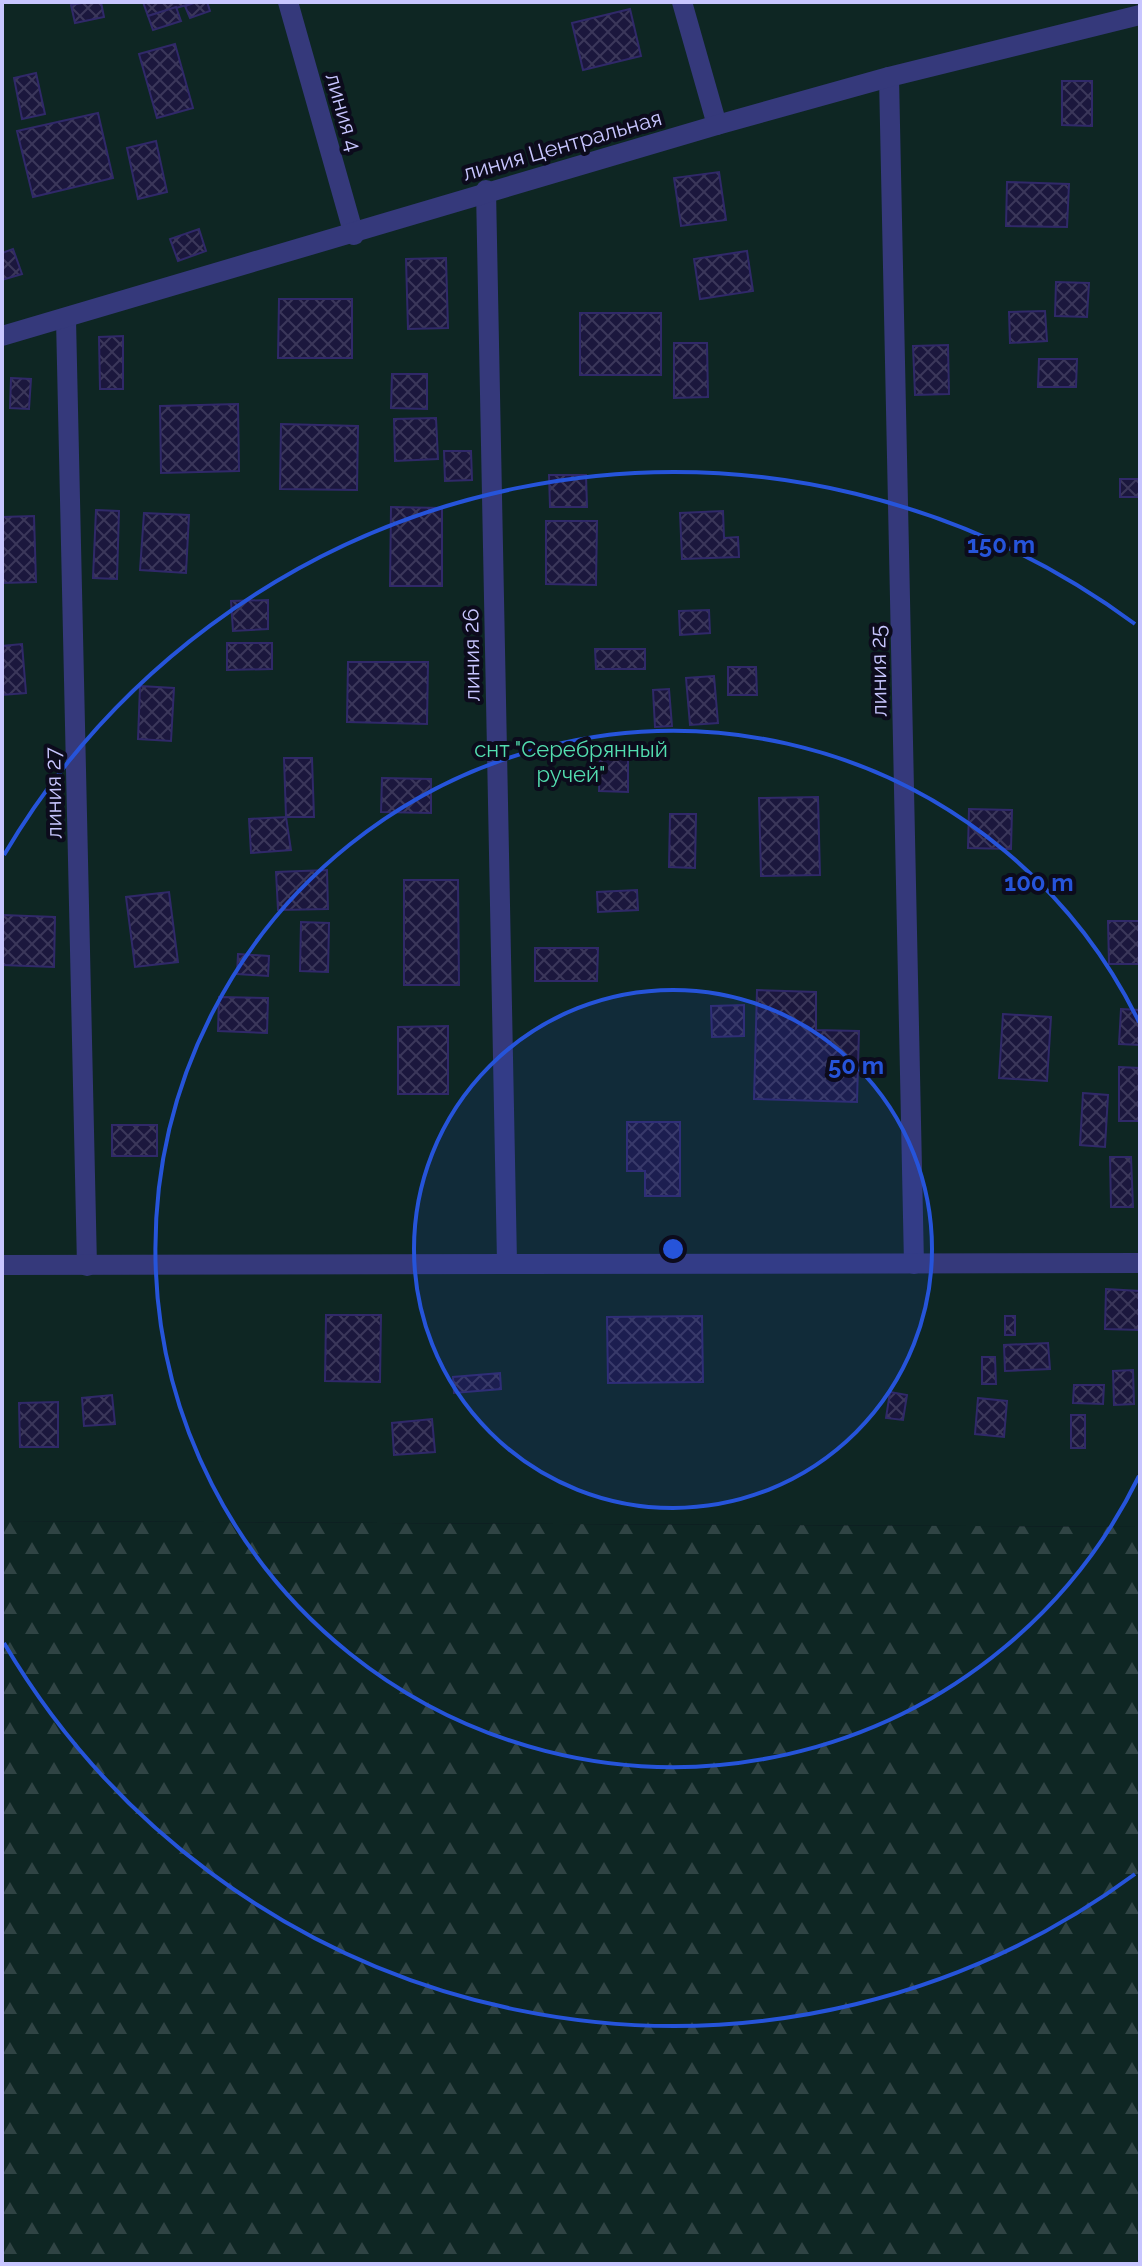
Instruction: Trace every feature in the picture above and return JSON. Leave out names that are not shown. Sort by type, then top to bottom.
[{"type":"street","name":"линия 4","points":[[288,2],[354,235]]},
{"type":"street","points":[[682,2],[717,125]]},
{"type":"street","name":"линия Центральная","points":[[2,336],[354,235],[486,190],[1115,12],[1140,15]]},
{"type":"street","name":"линия 25","points":[[889,77],[914,1264]]},
{"type":"street","name":"линия 26","points":[[486,190],[507,1262]]},
{"type":"street","name":"линия 27","points":[[66,319],[87,1266]]},
{"type":"street","points":[[2,1265],[1140,1263]]},
{"type":"green space","name":"снт \"Серебрянный ручей\"","points":[[2,2],[1140,2],[1140,1527],[2,1521]]},
{"type":"green space","points":[[2,1521],[1140,1527],[1140,2264],[2,2264]]},
{"type":"building","points":[[101,2],[104,17],[75,23],[71,5]]},
{"type":"building","points":[[143,2],[197,2],[148,16]]},
{"type":"building","points":[[207,2],[210,11],[190,18],[185,6]]},
{"type":"building","points":[[176,7],[181,21],[153,30],[148,16]]},
{"type":"building","points":[[630,9],[641,56],[583,70],[572,23]]},
{"type":"building","points":[[175,44],[193,108],[157,118],[139,54]]},
{"type":"building","points":[[36,73],[45,114],[22,119],[14,78]]},
{"type":"building","points":[[1062,81],[1092,81],[1092,126],[1062,125]]},
{"type":"building","points":[[98,113],[113,178],[33,197],[17,131]]},
{"type":"building","points":[[156,141],[167,192],[138,199],[127,148]]},
{"type":"building","points":[[719,172],[726,220],[681,226],[674,178]]},
{"type":"building","points":[[1007,182],[1069,184],[1067,227],[1006,226]]},
{"type":"building","points":[[199,229],[206,251],[178,261],[170,239]]},
{"type":"building","points":[[13,249],[22,274],[2,280],[2,253]]},
{"type":"building","points":[[747,251],[753,291],[700,299],[694,259]]},
{"type":"building","points":[[446,258],[448,328],[408,329],[406,259]]},
{"type":"building","points":[[1056,282],[1089,283],[1087,317],[1055,316]]},
{"type":"building","points":[[279,299],[352,299],[352,358],[278,358]]},
{"type":"building","points":[[1045,311],[1047,341],[1010,343],[1009,312]]},
{"type":"building","points":[[580,313],[661,313],[661,375],[580,375]]},
{"type":"building","points":[[123,336],[123,389],[100,389],[99,337]]},
{"type":"building","points":[[674,343],[707,343],[708,397],[674,398]]},
{"type":"building","points":[[948,345],[949,394],[915,395],[913,346]]},
{"type":"building","points":[[1039,359],[1077,359],[1076,387],[1038,387]]},
{"type":"building","points":[[392,374],[427,374],[427,409],[391,408]]},
{"type":"building","points":[[11,378],[31,379],[29,409],[10,408]]},
{"type":"building","points":[[238,404],[239,471],[161,473],[160,406]]},
{"type":"building","points":[[436,418],[438,459],[395,461],[394,419]]},
{"type":"building","points":[[281,424],[358,426],[357,490],[280,489]]},
{"type":"building","points":[[444,451],[471,451],[472,480],[445,481]]},
{"type":"building","points":[[549,475],[586,475],[587,507],[550,507]]},
{"type":"building","points":[[1120,479],[1140,479],[1140,497],[1120,497]]},
{"type":"building","points":[[391,507],[442,508],[442,586],[390,586]]},
{"type":"building","points":[[96,510],[119,511],[117,579],[93,578]]},
{"type":"building","points":[[723,511],[724,538],[738,537],[739,557],[682,559],[680,513]]},
{"type":"building","points":[[144,513],[189,515],[186,573],[140,570]]},
{"type":"building","points":[[34,516],[36,582],[2,583],[2,517]]},
{"type":"building","points":[[546,521],[597,521],[596,585],[546,584]]},
{"type":"building","points":[[268,600],[268,629],[233,631],[231,601]]},
{"type":"building","points":[[709,610],[710,633],[680,635],[679,611]]},
{"type":"building","points":[[227,643],[272,643],[272,669],[227,670]]},
{"type":"building","points":[[22,644],[26,693],[2,695],[2,646]]},
{"type":"building","points":[[595,649],[645,649],[645,669],[596,669]]},
{"type":"building","points":[[348,662],[428,662],[427,724],[347,722]]},
{"type":"building","points":[[728,667],[756,667],[757,695],[728,695]]},
{"type":"building","points":[[714,676],[718,723],[690,725],[686,678]]},
{"type":"building","points":[[140,686],[174,688],[171,741],[138,739]]},
{"type":"building","points":[[669,689],[672,726],[655,727],[653,690]]},
{"type":"building","points":[[600,754],[628,754],[628,792],[599,791]]},
{"type":"building","points":[[284,758],[312,758],[314,817],[286,817]]},
{"type":"building","points":[[382,778],[431,779],[431,813],[381,812]]},
{"type":"building","points":[[818,797],[820,875],[761,876],[759,798]]},
{"type":"building","points":[[969,809],[1012,810],[1011,849],[968,848]]},
{"type":"building","points":[[670,814],[696,814],[695,868],[669,867]]},
{"type":"building","points":[[286,817],[291,850],[251,853],[249,819]]},
{"type":"building","points":[[327,870],[328,909],[278,910],[276,872]]},
{"type":"building","points":[[404,880],[458,880],[459,985],[404,985]]},
{"type":"building","points":[[637,890],[638,910],[598,912],[597,892]]},
{"type":"building","points":[[169,892],[178,962],[135,967],[126,897]]},
{"type":"building","points":[[2,915],[55,917],[54,967],[2,965]]},
{"type":"building","points":[[1108,921],[1140,921],[1140,964],[1109,964]]},
{"type":"building","points":[[301,922],[329,923],[328,972],[300,971]]},
{"type":"building","points":[[535,948],[598,948],[597,981],[535,981]]},
{"type":"building","points":[[238,954],[269,956],[268,976],[237,974]]},
{"type":"building","points":[[757,990],[816,992],[816,1030],[859,1031],[857,1102],[754,1099]]},
{"type":"building","points":[[219,997],[268,998],[267,1033],[218,1031]]},
{"type":"building","points":[[744,1005],[744,1036],[712,1037],[711,1006]]},
{"type":"building","points":[[1121,1009],[1140,1010],[1140,1045],[1119,1044]]},
{"type":"building","points":[[1003,1014],[1051,1017],[1047,1081],[999,1078]]},
{"type":"building","points":[[448,1026],[448,1094],[398,1094],[398,1027]]},
{"type":"building","points":[[1119,1067],[1140,1068],[1140,1121],[1119,1121]]},
{"type":"building","points":[[1083,1093],[1108,1095],[1105,1147],[1080,1145]]},
{"type":"building","points":[[627,1122],[680,1122],[680,1196],[645,1196],[645,1171],[627,1171]]},
{"type":"building","points":[[112,1125],[157,1125],[157,1156],[112,1156]]},
{"type":"building","points":[[1110,1157],[1131,1157],[1133,1207],[1111,1207]]},
{"type":"building","points":[[1106,1289],[1140,1291],[1140,1330],[1105,1329]]},
{"type":"building","points":[[326,1315],[381,1315],[380,1382],[325,1381]]},
{"type":"building","points":[[702,1316],[703,1382],[608,1383],[607,1317]]},
{"type":"building","points":[[1005,1316],[1015,1316],[1015,1335],[1005,1335]]},
{"type":"building","points":[[1048,1343],[1050,1369],[1005,1371],[1004,1345]]},
{"type":"building","points":[[982,1357],[995,1357],[996,1384],[982,1384]]},
{"type":"building","points":[[1133,1370],[1134,1404],[1114,1405],[1113,1371]]},
{"type":"building","points":[[500,1373],[501,1389],[454,1393],[453,1377]]},
{"type":"building","points":[[1074,1385],[1104,1385],[1103,1404],[1073,1403]]},
{"type":"building","points":[[890,1392],[907,1395],[903,1420],[886,1418]]},
{"type":"building","points":[[112,1395],[115,1424],[84,1426],[82,1398]]},
{"type":"building","points":[[978,1398],[1007,1401],[1004,1437],[975,1434]]},
{"type":"building","points":[[58,1402],[58,1447],[20,1447],[19,1403]]},
{"type":"building","points":[[1071,1415],[1085,1415],[1085,1448],[1071,1448]]},
{"type":"building","points":[[432,1419],[435,1452],[394,1455],[392,1423]]}]
